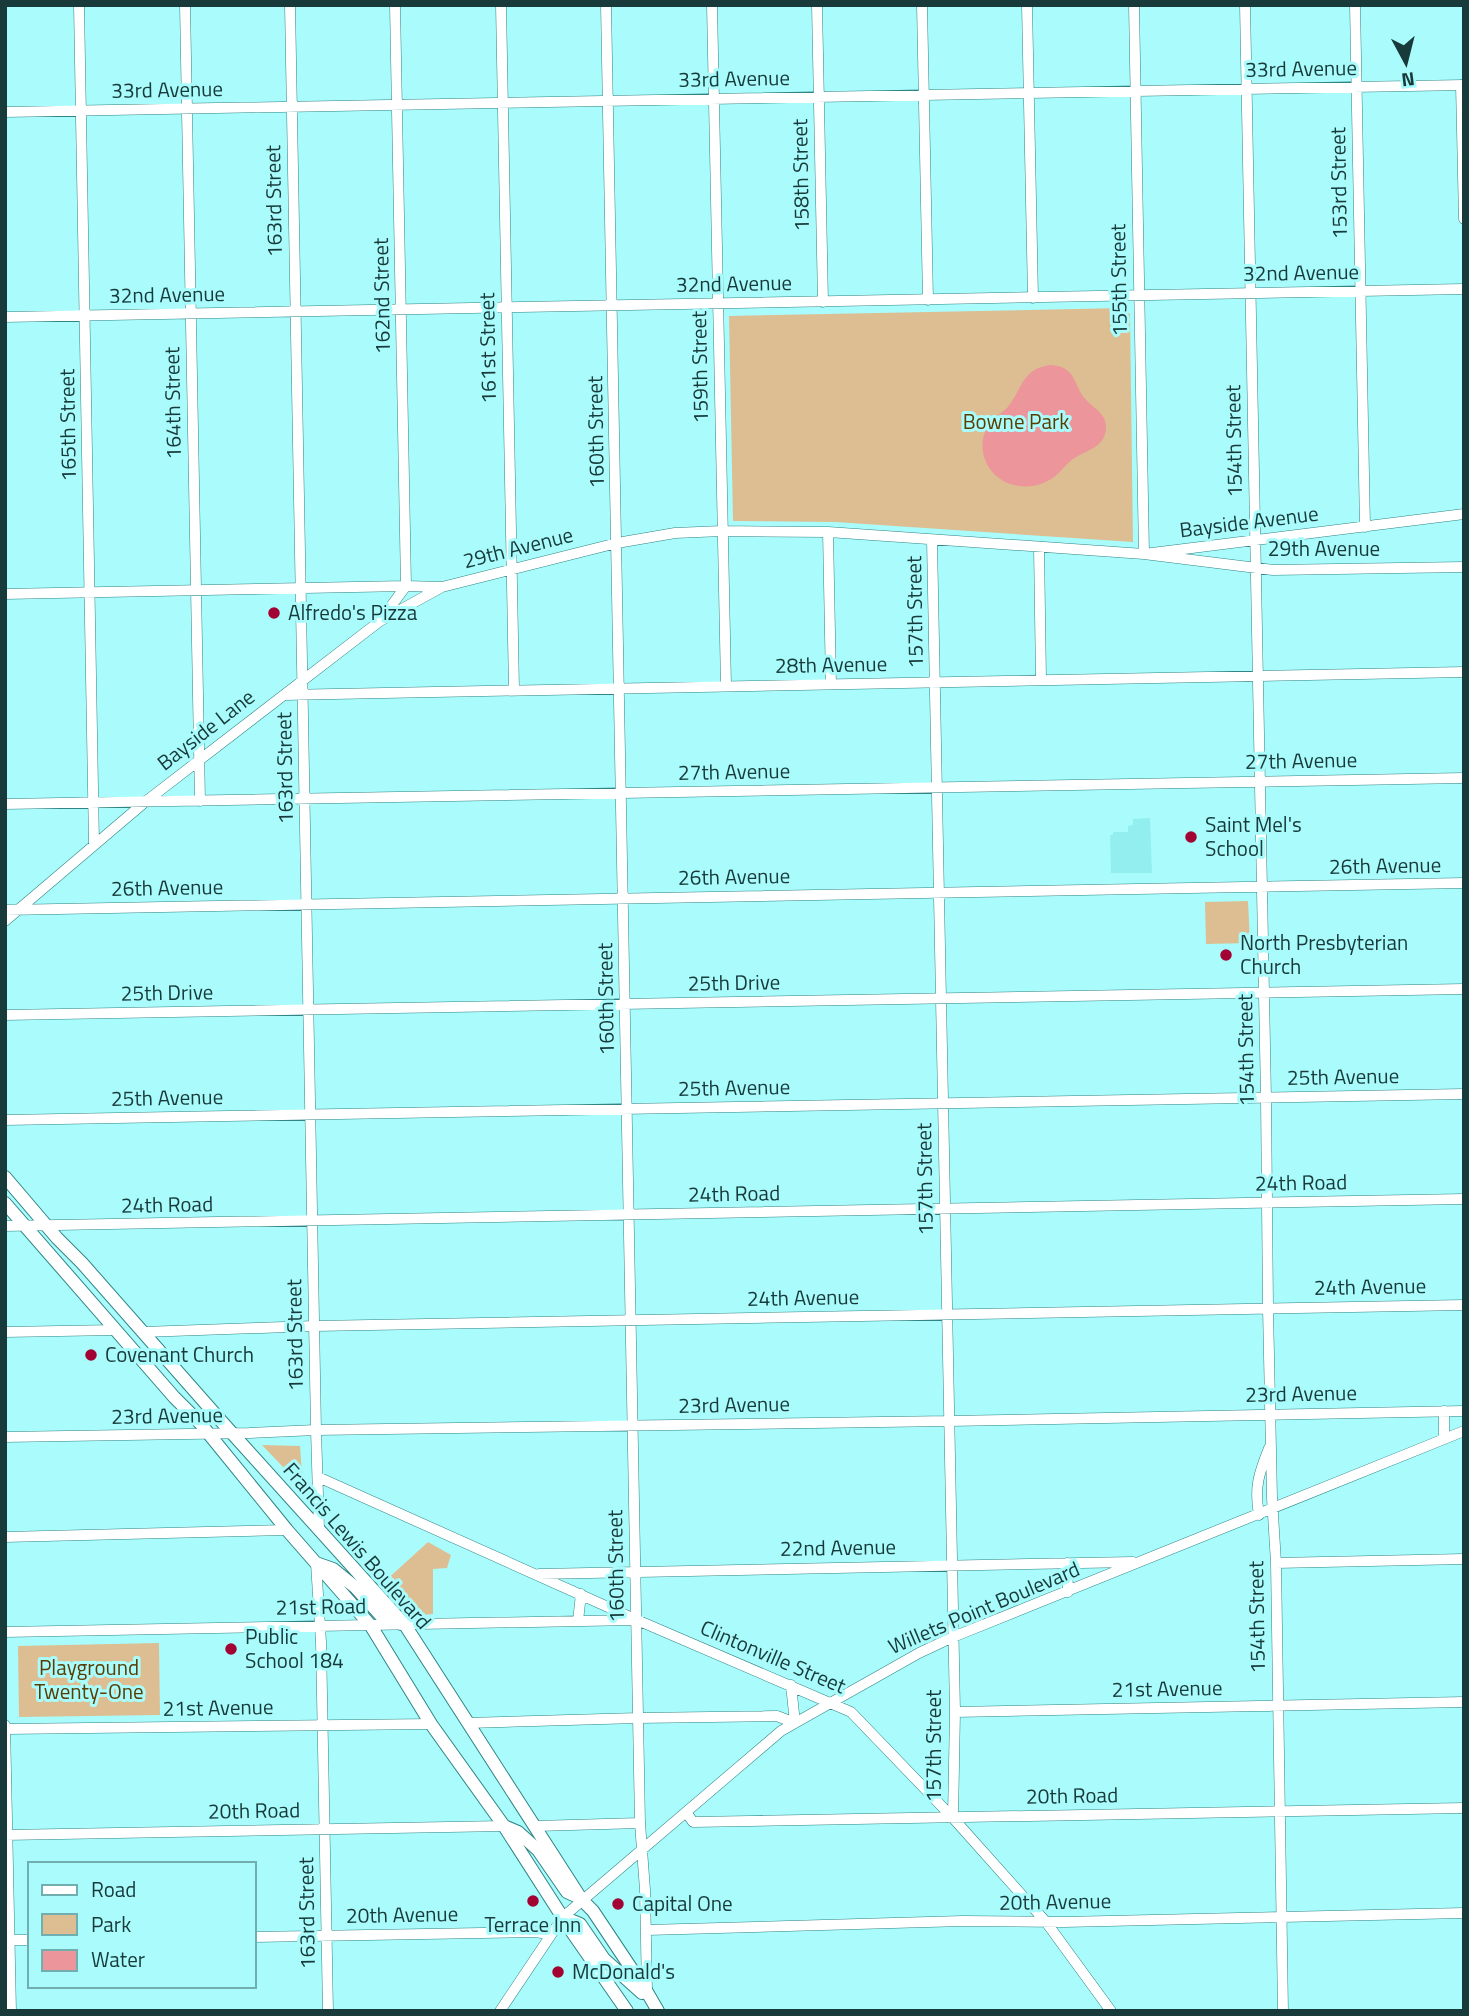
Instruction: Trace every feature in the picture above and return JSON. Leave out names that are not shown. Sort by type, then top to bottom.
[{"type":"main road","name":"Francis Lewis Boulevard","points":[[5,1177],[405,1625],[582,1900],[593,1911],[653,2002]]},
{"type":"main road","name":"Francis Lewis Boulevard","points":[[5,1203],[209,1434],[287,1530],[372,1626],[431,1724],[504,1826],[626,2011]]},
{"type":"main road","points":[[316,1563],[333,1569],[355,1587],[383,1618],[405,1625]]},
{"type":"main road","points":[[504,1826],[518,1832],[538,1850],[567,1892],[582,1900]]},
{"type":"main road","points":[[563,1917],[580,1924],[604,1959],[653,2002]]},
{"type":"street","name":"165th Street","points":[[79,5],[94,844]]},
{"type":"street","name":"164th Street","points":[[185,5],[200,801]]},
{"type":"street","name":"163rd Street","points":[[290,5],[319,1530]]},
{"type":"street","name":"162nd Street","points":[[395,5],[406,586]]},
{"type":"street","name":"161st Street","points":[[501,5],[514,690]]},
{"type":"street","name":"160th Street","points":[[606,5],[640,1823],[653,2002]]},
{"type":"street","name":"159th Street","points":[[712,5],[726,686]]},
{"type":"street","name":"158th Street","points":[[817,5],[823,302]]},
{"type":"street","points":[[922,5],[928,300]]},
{"type":"street","points":[[1027,5],[1033,298]]},
{"type":"street","name":"155th Street","points":[[1134,5],[1144,555]]},
{"type":"street","name":"154th Street","points":[[1245,5],[1283,2011]]},
{"type":"street","name":"153rd Street","points":[[1354,5],[1364,527]]},
{"type":"street","name":"33rd Avenue","points":[[5,112],[1462,85]]},
{"type":"street","points":[[1462,85],[1464,219]]},
{"type":"street","name":"32nd Avenue","points":[[5,317],[1464,289]]},
{"type":"street","name":"Bayside Avenue","points":[[1039,547],[1144,555],[1464,513]]},
{"type":"street","points":[[828,532],[831,684]]},
{"type":"street","name":"29th Avenue","points":[[5,594],[442,587],[617,543],[675,533],[828,532],[1039,547]]},
{"type":"street","name":"157th Street","points":[[932,540],[952,1566],[953,1818]]},
{"type":"street","points":[[1039,547],[1041,680]]},
{"type":"street","name":"29th Avenue","points":[[1144,555],[1278,570],[1464,567]]},
{"type":"street","points":[[380,621],[406,586]]},
{"type":"street","name":"Bayside Lane","points":[[5,921],[145,802],[380,621],[442,587]]},
{"type":"street","name":"28th Avenue","points":[[284,695],[1464,672]]},
{"type":"street","name":"27th Avenue","points":[[5,804],[1464,778]]},
{"type":"street","name":"26th Avenue","points":[[5,910],[1464,883]]},
{"type":"street","name":"25th Drive","points":[[5,1016],[1464,989]]},
{"type":"street","name":"25th Avenue","points":[[5,1120],[1464,1094]]},
{"type":"street","name":"24th Road","points":[[5,1226],[1464,1199]]},
{"type":"street","name":"24th Avenue","points":[[143,1332],[314,1326],[1464,1305]]},
{"type":"street","points":[[5,1332],[115,1330]]},
{"type":"street","points":[[1444,1411],[1444,1439]]},
{"type":"street","name":"23rd Avenue","points":[[5,1437],[1464,1411]]},
{"type":"street","name":"Willets Point Boulevard","points":[[500,2011],[563,1917],[781,1731],[919,1653],[953,1637],[1464,1432]]},
{"type":"street","points":[[1259,1515],[1258,1476],[1271,1443]]},
{"type":"street","name":"Clintonville Street","points":[[318,1477],[637,1620],[851,1712],[953,1818],[1046,1922],[1111,2011]]},
{"type":"street","points":[[5,1537],[287,1530]]},
{"type":"street","points":[[1276,1563],[1464,1559]]},
{"type":"street","name":"22nd Avenue","points":[[536,1574],[1140,1562]]},
{"type":"street","name":"163rd Street","points":[[316,1563],[328,2011]]},
{"type":"street","points":[[1067,1563],[1068,1591]]},
{"type":"street","points":[[578,1621],[580,1594]]},
{"type":"street","name":"21st Road","points":[[5,1632],[637,1620]]},
{"type":"street","points":[[468,1723],[776,1716],[795,1723],[790,1685]]},
{"type":"street","name":"21st Avenue","points":[[954,1712],[1464,1702]]},
{"type":"street","name":"21st Avenue","points":[[5,1727],[431,1724]]},
{"type":"street","points":[[5,1727],[7,1940],[11,2011]]},
{"type":"street","name":"20th Road","points":[[686,1812],[693,1822],[1464,1808]]},
{"type":"street","points":[[536,1826],[640,1823]]},
{"type":"street","name":"20th Road","points":[[6,1835],[504,1826]]},
{"type":"street","name":"20th Avenue","points":[[647,1930],[1464,1913]]},
{"type":"street","name":"20th Avenue","points":[[256,1937],[534,1931],[550,1934]]},
{"type":"street","points":[[7,1940],[28,1940]]},
{"type":"shaded area","points":[[1150,818],[1152,873],[1111,873],[1110,835],[1113,835],[1113,832],[1128,832],[1128,826],[1133,825],[1133,819]]},
{"type":"green space","name":"Bowne Park","points":[[1123,308],[1130,314],[1133,542],[835,522],[733,521],[729,316]]},
{"type":"green space","points":[[1248,901],[1250,943],[1206,944],[1205,902]]},
{"type":"green space","points":[[262,1445],[300,1446],[303,1488]]},
{"type":"green space","points":[[428,1542],[451,1555],[447,1568],[433,1569],[433,1614],[411,1616],[383,1583]]},
{"type":"green space","name":"Playground Twenty-One","points":[[159,1643],[160,1715],[19,1717],[18,1646]]},
{"type":"water","points":[[1050,365],[1063,368],[1071,374],[1085,399],[1104,418],[1105,435],[1099,444],[1073,459],[1048,481],[1034,486],[1012,485],[999,478],[988,467],[982,444],[986,429],[995,417],[1008,407],[1029,374]]},
{"type":"place","name":"Alfredo's Pizza","points":[[274,613]]},
{"type":"place","name":"Saint Mel's School","points":[[1191,837]]},
{"type":"place","name":"North Presbyterian Church","points":[[1226,955]]},
{"type":"place","name":"Covenant Church","points":[[91,1355]]},
{"type":"place","name":"Public School 184","points":[[231,1649]]},
{"type":"place","name":"Terrace Inn","points":[[533,1901]]},
{"type":"place","name":"Capital One","points":[[618,1904]]},
{"type":"place","name":"McDonald's","points":[[558,1972]]}]
